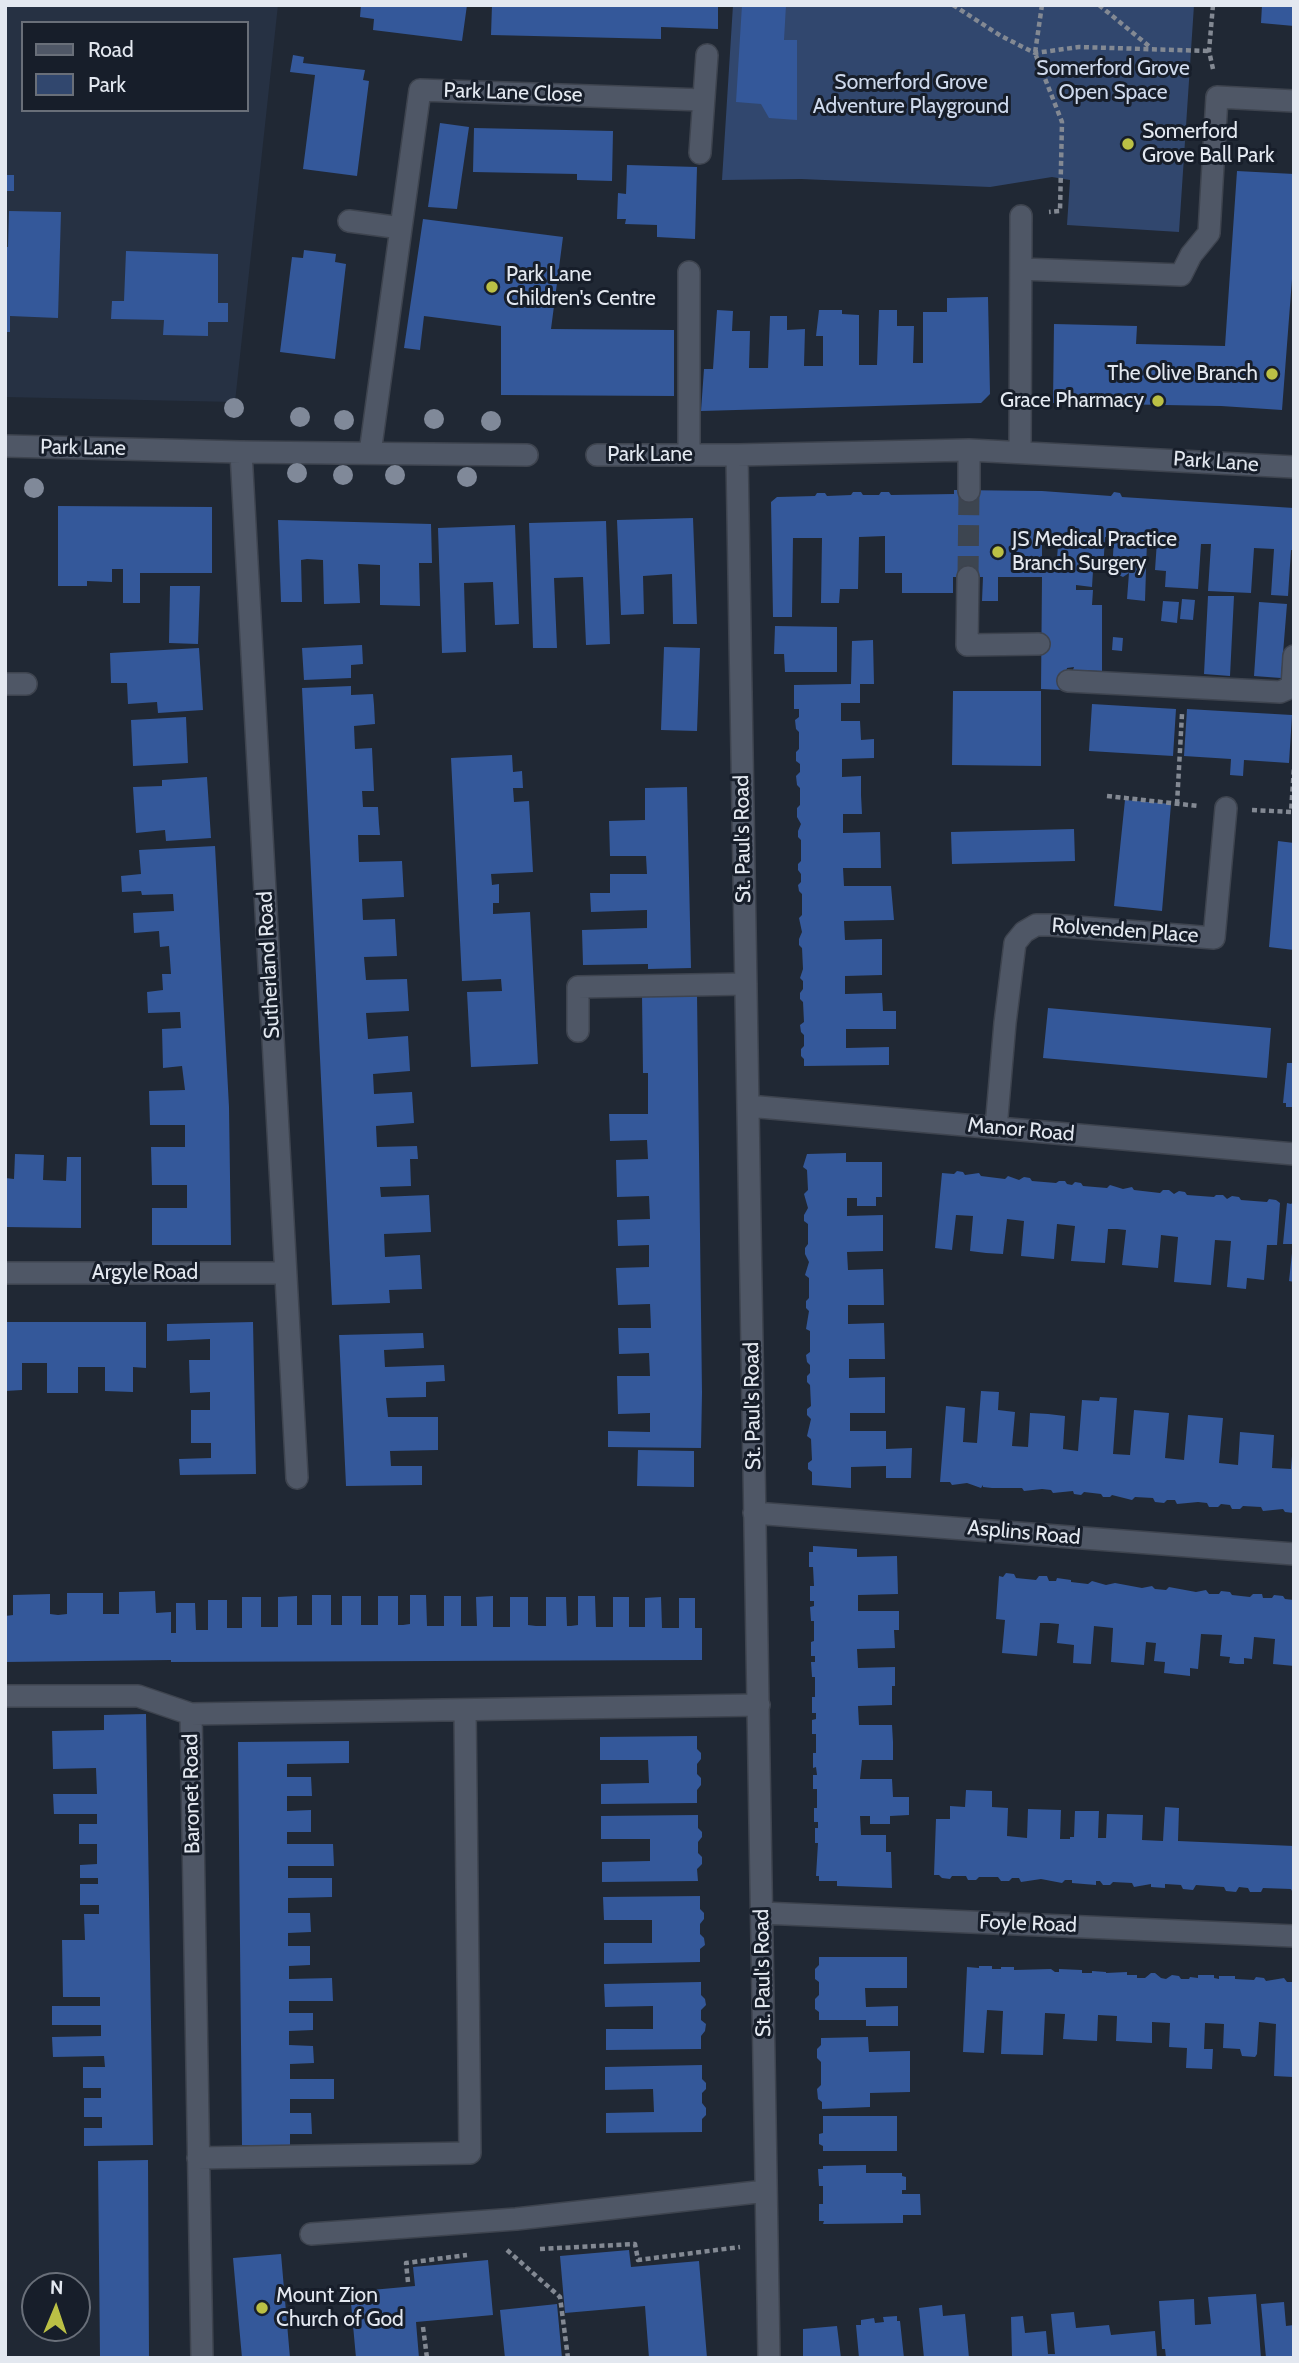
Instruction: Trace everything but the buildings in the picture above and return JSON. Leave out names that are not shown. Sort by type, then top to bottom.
[{"type":"street","points":[[700,153],[706,55]]},
{"type":"street","name":"Park Lane Close","points":[[370,453],[420,90],[703,100]]},
{"type":"street","points":[[1021,269],[1181,275],[1191,255],[1209,233],[1217,97],[1294,101]]},
{"type":"street","points":[[1020,451],[1021,216]]},
{"type":"street","points":[[349,221],[401,228]]},
{"type":"street","points":[[689,272],[689,455]]},
{"type":"street","name":"Park Lane","points":[[5,446],[527,455]]},
{"type":"street","points":[[969,450],[969,491]]},
{"type":"street","name":"Park Lane","points":[[597,455],[969,450],[1294,467]]},
{"type":"street","name":"Sutherland Road","points":[[241,452],[297,1478]]},
{"type":"street","name":"St. Paul's Road","points":[[737,455],[769,2358]]},
{"type":"street","points":[[968,577],[967,645],[1039,644]]},
{"type":"street","points":[[1068,681],[1280,692],[1293,687],[1294,656]]},
{"type":"street","name":"Rolvenden Place","points":[[996,1128],[1005,1023],[1016,943],[1024,932],[1036,925],[1214,938],[1226,808]]},
{"type":"street","points":[[578,1031],[578,987],[746,984]]},
{"type":"street","name":"Manor Road","points":[[748,1106],[1294,1154]]},
{"type":"street","name":"Argyle Road","points":[[5,1273],[285,1273]]},
{"type":"street","name":"Asplins Road","points":[[754,1513],[1294,1554]]},
{"type":"street","points":[[5,1696],[138,1696],[191,1714]]},
{"type":"street","name":"Baronet Road","points":[[202,2358],[191,1714],[759,1705]]},
{"type":"street","points":[[198,2158],[470,2153],[465,1710]]},
{"type":"street","name":"Foyle Road","points":[[762,1913],[1294,1936]]},
{"type":"street","points":[[312,2234],[516,2219],[766,2191]]},
{"type":"path","points":[[953,5],[1001,36],[1035,53],[1079,47],[1209,51]]},
{"type":"path","points":[[1021,216],[1060,211],[1062,122],[1035,53],[1042,5]]},
{"type":"path","points":[[1099,5],[1150,48]]},
{"type":"path","points":[[1213,5],[1209,51],[1217,97]]},
{"type":"path","points":[[1177,804],[1182,701]]},
{"type":"path","points":[[1291,812],[1294,767]]},
{"type":"path","points":[[533,2249],[635,2244],[638,2260],[767,2244]]},
{"type":"path","points":[[508,2250],[559,2297],[568,2358]]},
{"type":"path","points":[[495,2252],[520,2250]]},
{"type":"path","points":[[408,2282],[406,2263],[471,2255]]},
{"type":"path","points":[[424,2327],[427,2358]]},
{"type":"shaded area","points":[[5,5],[278,5],[235,402],[5,397]]},
{"type":"green space","points":[[733,5],[1194,5],[1179,232],[1067,225],[1070,180],[1052,177],[990,187],[801,179],[722,180]]},
{"type":"tunnel","points":[[968,577],[969,491]]},
{"type":"place","name":"Somerford Grove Ball Park","points":[[1128,144]]},
{"type":"place","name":"Park Lane Children's Centre","points":[[492,287]]},
{"type":"place","name":"The Olive Branch","points":[[1272,374]]},
{"type":"place","name":"Grace Pharmacy","points":[[1158,401]]},
{"type":"place","name":"JS Medical Practice Branch Surgery","points":[[998,552]]},
{"type":"place","name":"Mount Zion Church of God","points":[[262,2308]]},
{"type":"park label","name":"Somerford Grove Open Space","points":[[1113,81]]},
{"type":"park label","name":"Somerford Grove Adventure Playground","points":[[911,95]]}]
